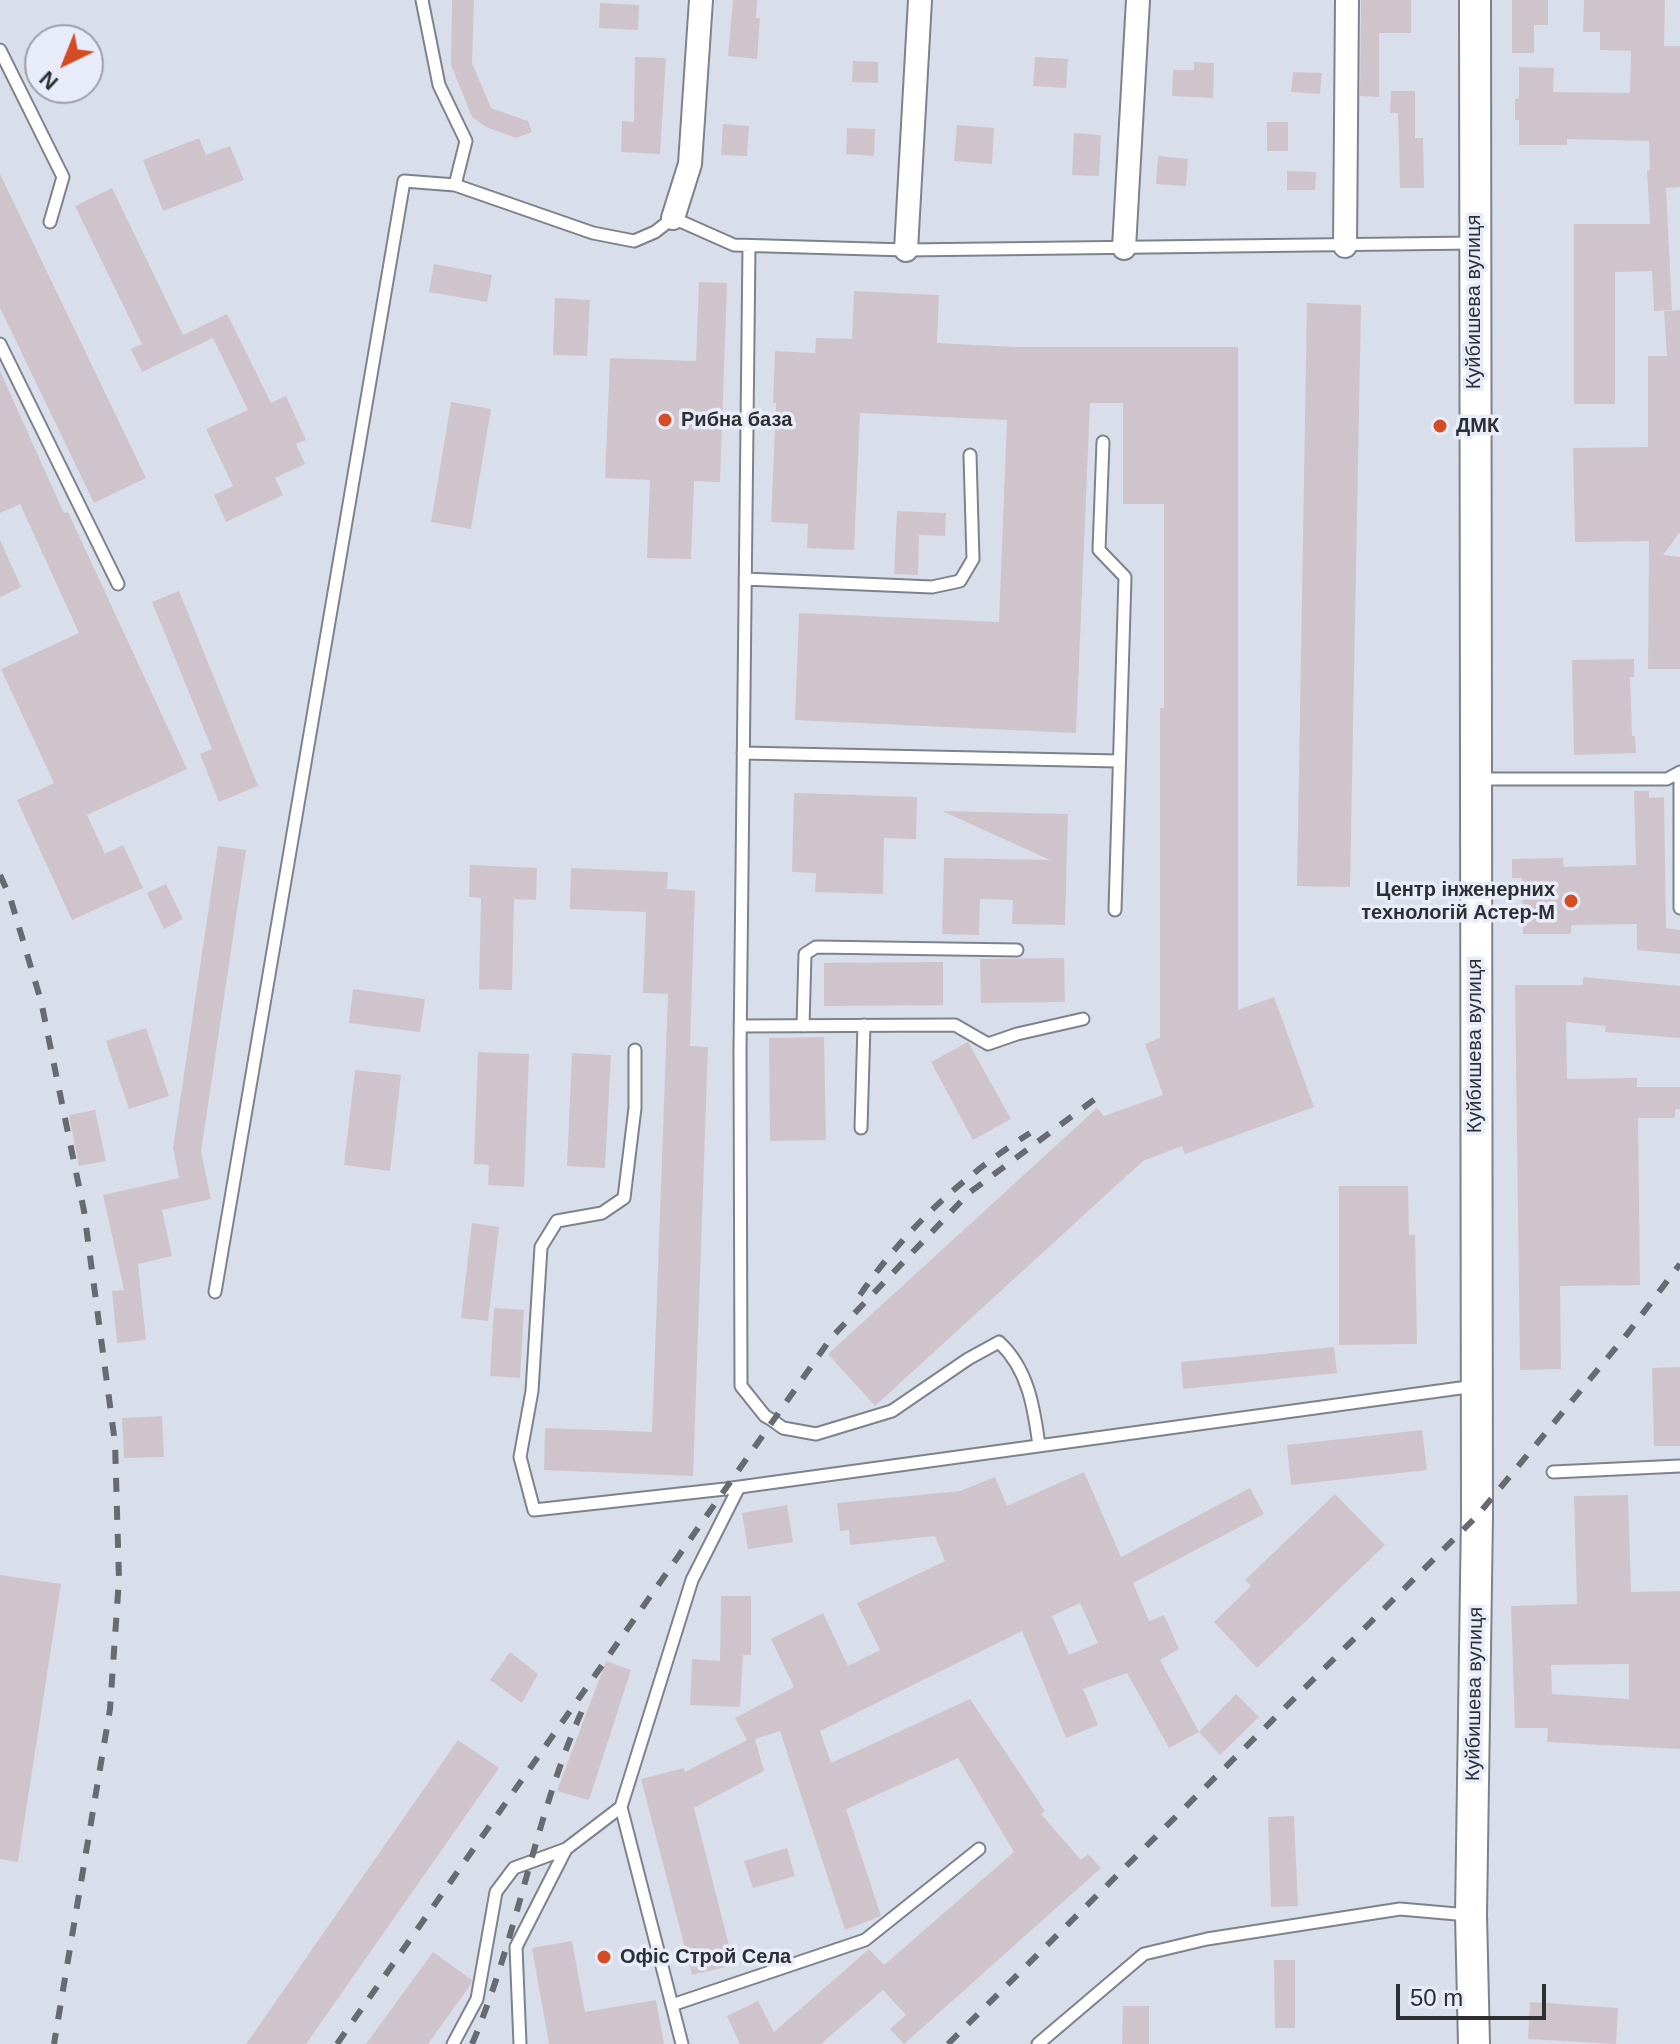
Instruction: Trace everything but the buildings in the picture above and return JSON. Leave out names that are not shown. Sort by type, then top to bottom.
[{"type":"main road","name":"Куйбишева вулиця","points":[[1474,2044],[1471,1915],[1477,1516],[1475,0]]},
{"type":"street","points":[[673,218],[690,164],[701,0]]},
{"type":"street","points":[[906,250],[920,0]]},
{"type":"street","points":[[1124,248],[1138,0]]},
{"type":"street","points":[[1345,246],[1347,0]]},
{"type":"lane","points":[[422,0],[439,85],[466,141],[455,185]]},
{"type":"lane","points":[[0,50],[63,177],[50,222]]},
{"type":"lane","points":[[215,1292],[404,181],[455,185],[593,233],[634,241],[655,232],[673,218],[734,245],[749,246],[906,250],[1474,243]]},
{"type":"lane","points":[[749,246],[740,1026],[741,1386],[765,1416],[783,1428],[816,1434],[892,1411],[968,1359],[999,1342],[1014,1356],[1034,1403],[1039,1446]]},
{"type":"lane","points":[[0,344],[118,584]]},
{"type":"lane","points":[[1103,442],[1099,550],[1125,577],[1115,910]]},
{"type":"lane","points":[[745,579],[932,587],[960,581],[973,559],[970,455]]},
{"type":"lane","points":[[743,753],[1118,761]]},
{"type":"lane","points":[[1474,779],[1667,779],[1680,772]]},
{"type":"lane","points":[[1680,780],[1680,908]]},
{"type":"lane","points":[[803,1026],[805,954],[816,947],[1017,950]]},
{"type":"lane","points":[[740,1026],[955,1025],[988,1044],[1083,1019]]},
{"type":"lane","points":[[861,1128],[864,1025]]},
{"type":"lane","points":[[635,1050],[635,1108],[624,1198],[602,1213],[557,1221],[541,1247],[532,1391],[520,1457],[534,1510],[739,1487],[1475,1385]]},
{"type":"lane","points":[[1553,1472],[1680,1466]]},
{"type":"lane","points":[[682,2044],[621,1807],[692,1580],[739,1487]]},
{"type":"lane","points":[[453,2044],[477,1999],[496,1892],[514,1868],[566,1849],[621,1807]]},
{"type":"lane","points":[[520,2044],[516,1947],[566,1849]]},
{"type":"lane","points":[[672,2005],[865,1940],[979,1849]]},
{"type":"lane","points":[[1038,2044],[1144,1954],[1207,1939],[1400,1909],[1471,1915]]},
{"type":"railway","points":[[0,875],[10,897],[41,1001],[84,1211],[115,1443],[119,1579],[110,1709],[54,2044]]},
{"type":"railway","points":[[337,2044],[831,1338],[969,1193],[1099,1096]]},
{"type":"railway","points":[[860,1295],[896,1248],[937,1205],[982,1167],[1030,1133]]},
{"type":"railway","points":[[948,2044],[1477,1516],[1628,1333],[1680,1264]]},
{"type":"railway","points":[[472,2044],[502,1960],[553,1788],[585,1704]]},
{"type":"place","name":"Рибна база","points":[[665,420]]},
{"type":"place","name":"ДМК","points":[[1440,426]]},
{"type":"place","name":"Центр інженерних технологій Астер-М","points":[[1571,901]]},
{"type":"place","name":"Офіс Строй Села","points":[[604,1957]]}]
